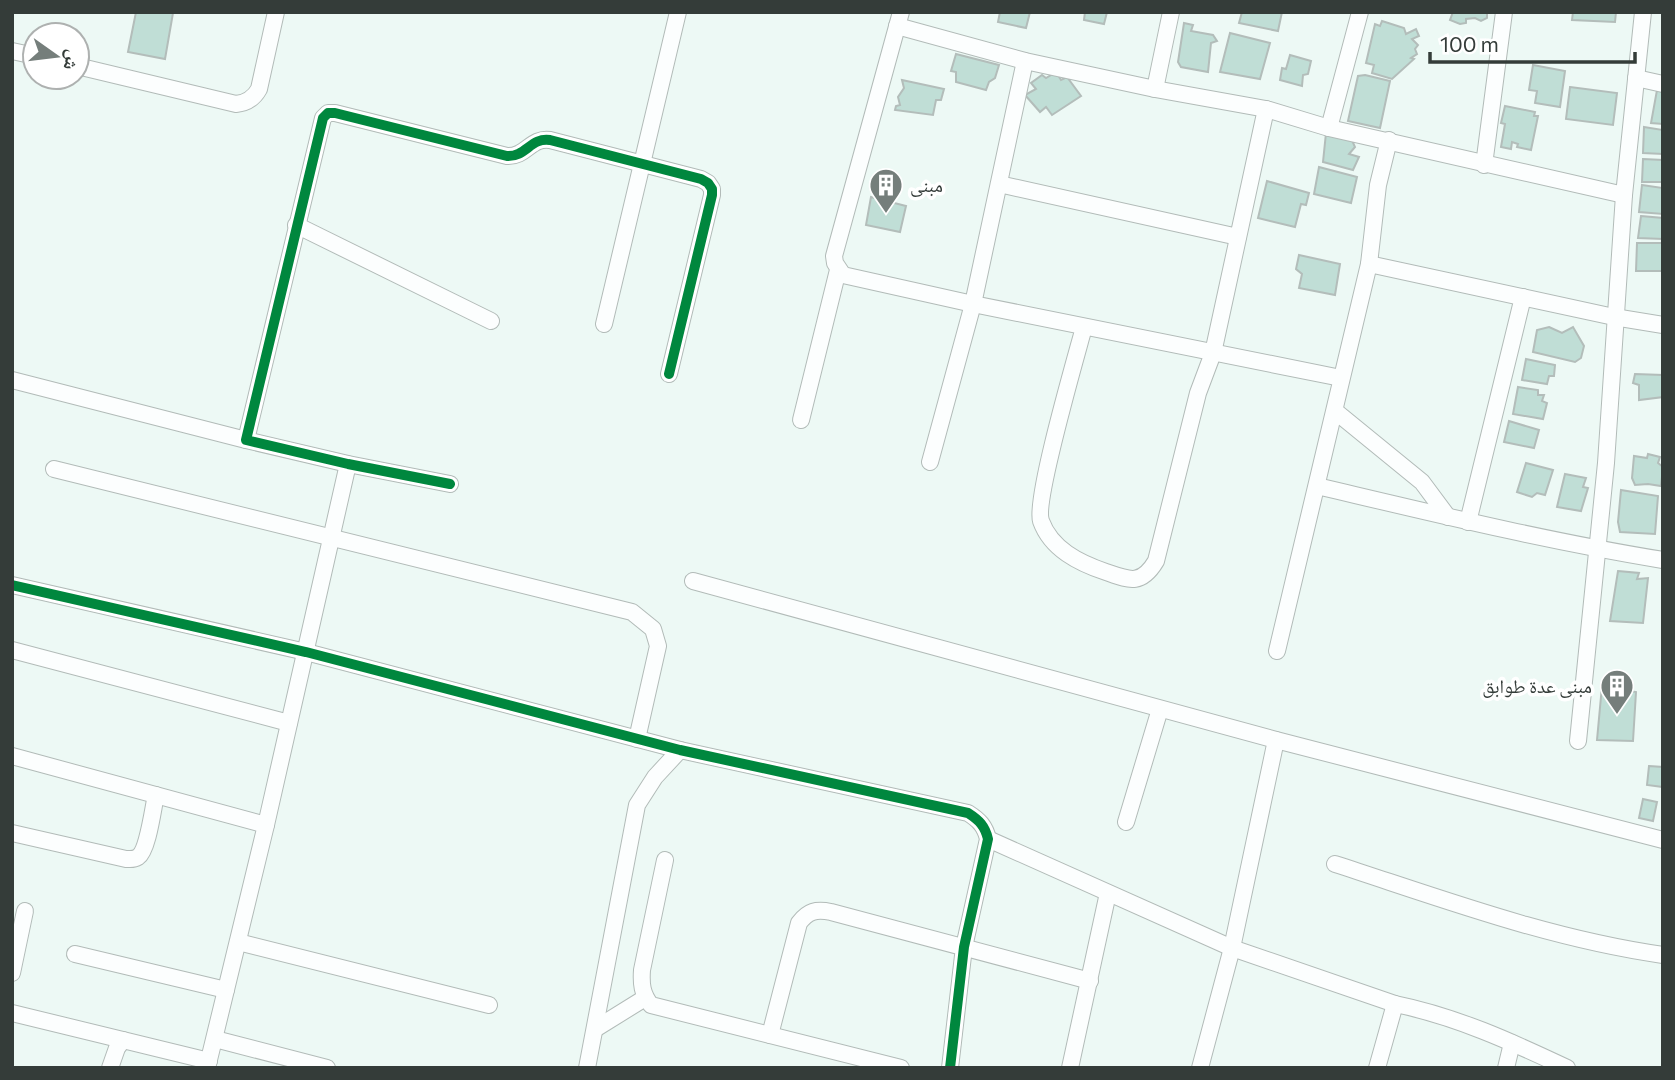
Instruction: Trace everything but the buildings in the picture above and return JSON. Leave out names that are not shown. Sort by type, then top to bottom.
[{"type":"street","points":[[91,69],[243,104],[259,89],[276,12]]},
{"type":"street","points":[[604,324],[678,12]]},
{"type":"street","points":[[1155,89],[1171,12]]},
{"type":"street","points":[[1329,128],[1360,12]]},
{"type":"street","points":[[1484,165],[1504,12]]},
{"type":"street","points":[[1578,741],[1606,463],[1624,195],[1643,12]]},
{"type":"street","points":[[801,420],[838,270],[834,256],[899,19],[1025,61],[1266,109],[1329,128],[1624,195]]},
{"type":"street","points":[[930,462],[973,304],[1025,61]]},
{"type":"street","points":[[1636,78],[1663,84]]},
{"type":"street","points":[[1084,327],[1043,489],[1040,517],[1053,542],[1067,554],[1087,565],[1129,579],[1140,578],[1149,572],[1156,561],[1198,393],[1213,353],[1266,109]]},
{"type":"street","points":[[246,440],[323,118],[331,112],[507,156],[518,155],[534,142],[544,139],[708,183],[712,190],[669,374]]},
{"type":"street","points":[[1277,651],[1369,264],[1378,185],[1389,140]]},
{"type":"street","points":[[999,184],[1238,237]]},
{"type":"street","points":[[296,225],[491,321]]},
{"type":"street","points":[[1369,264],[1614,317],[1663,325]]},
{"type":"street","points":[[838,270],[847,277],[1341,378]]},
{"type":"street","points":[[1468,522],[1523,298]]},
{"type":"street","points":[[12,380],[246,440],[450,484]]},
{"type":"street","points":[[1335,411],[1422,482],[1448,517]]},
{"type":"street","points":[[12,1013],[208,1064],[266,825],[348,464]]},
{"type":"street","points":[[54,468],[632,612],[653,629],[658,646],[637,739]]},
{"type":"street","points":[[1317,486],[1597,550],[1663,560]]},
{"type":"street","points":[[693,581],[1276,740],[1663,840]]},
{"type":"street","points":[[12,585],[306,652],[680,750],[968,813],[978,819],[986,829],[988,839],[964,947],[950,1068]]},
{"type":"street","points":[[12,650],[289,723]]},
{"type":"street","points":[[1126,822],[1160,709]]},
{"type":"street","points":[[1200,1068],[1232,948],[1276,740]]},
{"type":"street","points":[[587,1068],[637,804],[654,777],[680,750]]},
{"type":"street","points":[[12,756],[266,825]]},
{"type":"street","points":[[12,833],[135,859],[145,845],[156,795]]},
{"type":"street","points":[[988,839],[1232,948],[1395,1004],[1420,1009],[1512,1043],[1567,1068]]},
{"type":"street","points":[[665,860],[642,970],[641,986],[651,1005],[901,1068]]},
{"type":"street","points":[[1335,863],[1520,924],[1622,949],[1663,956]]},
{"type":"street","points":[[1070,1068],[1108,893]]},
{"type":"street","points":[[12,972],[25,911]]},
{"type":"street","points":[[769,1035],[799,923],[812,911],[831,912],[1090,981]]},
{"type":"street","points":[[238,942],[489,1005]]},
{"type":"street","points":[[75,954],[226,990]]},
{"type":"street","points":[[595,1029],[645,998]]},
{"type":"street","points":[[1377,1068],[1395,1004]]},
{"type":"street","points":[[215,1038],[327,1068]]},
{"type":"street","points":[[110,1068],[122,1040]]},
{"type":"street","points":[[1506,1068],[1512,1043]]},
{"type":"cycle path","points":[[450,484],[246,440],[323,118],[328,113],[507,156],[519,154],[538,141],[550,140],[708,183],[712,195],[669,374]]},
{"type":"cycle path","points":[[12,585],[306,652],[680,750],[968,813],[981,824],[988,839],[964,947],[950,1068]]},
{"type":"place","name":"مبنى","points":[[886,215]]},
{"type":"place","name":"مبنى عدة طوابق","points":[[1617,716]]}]
